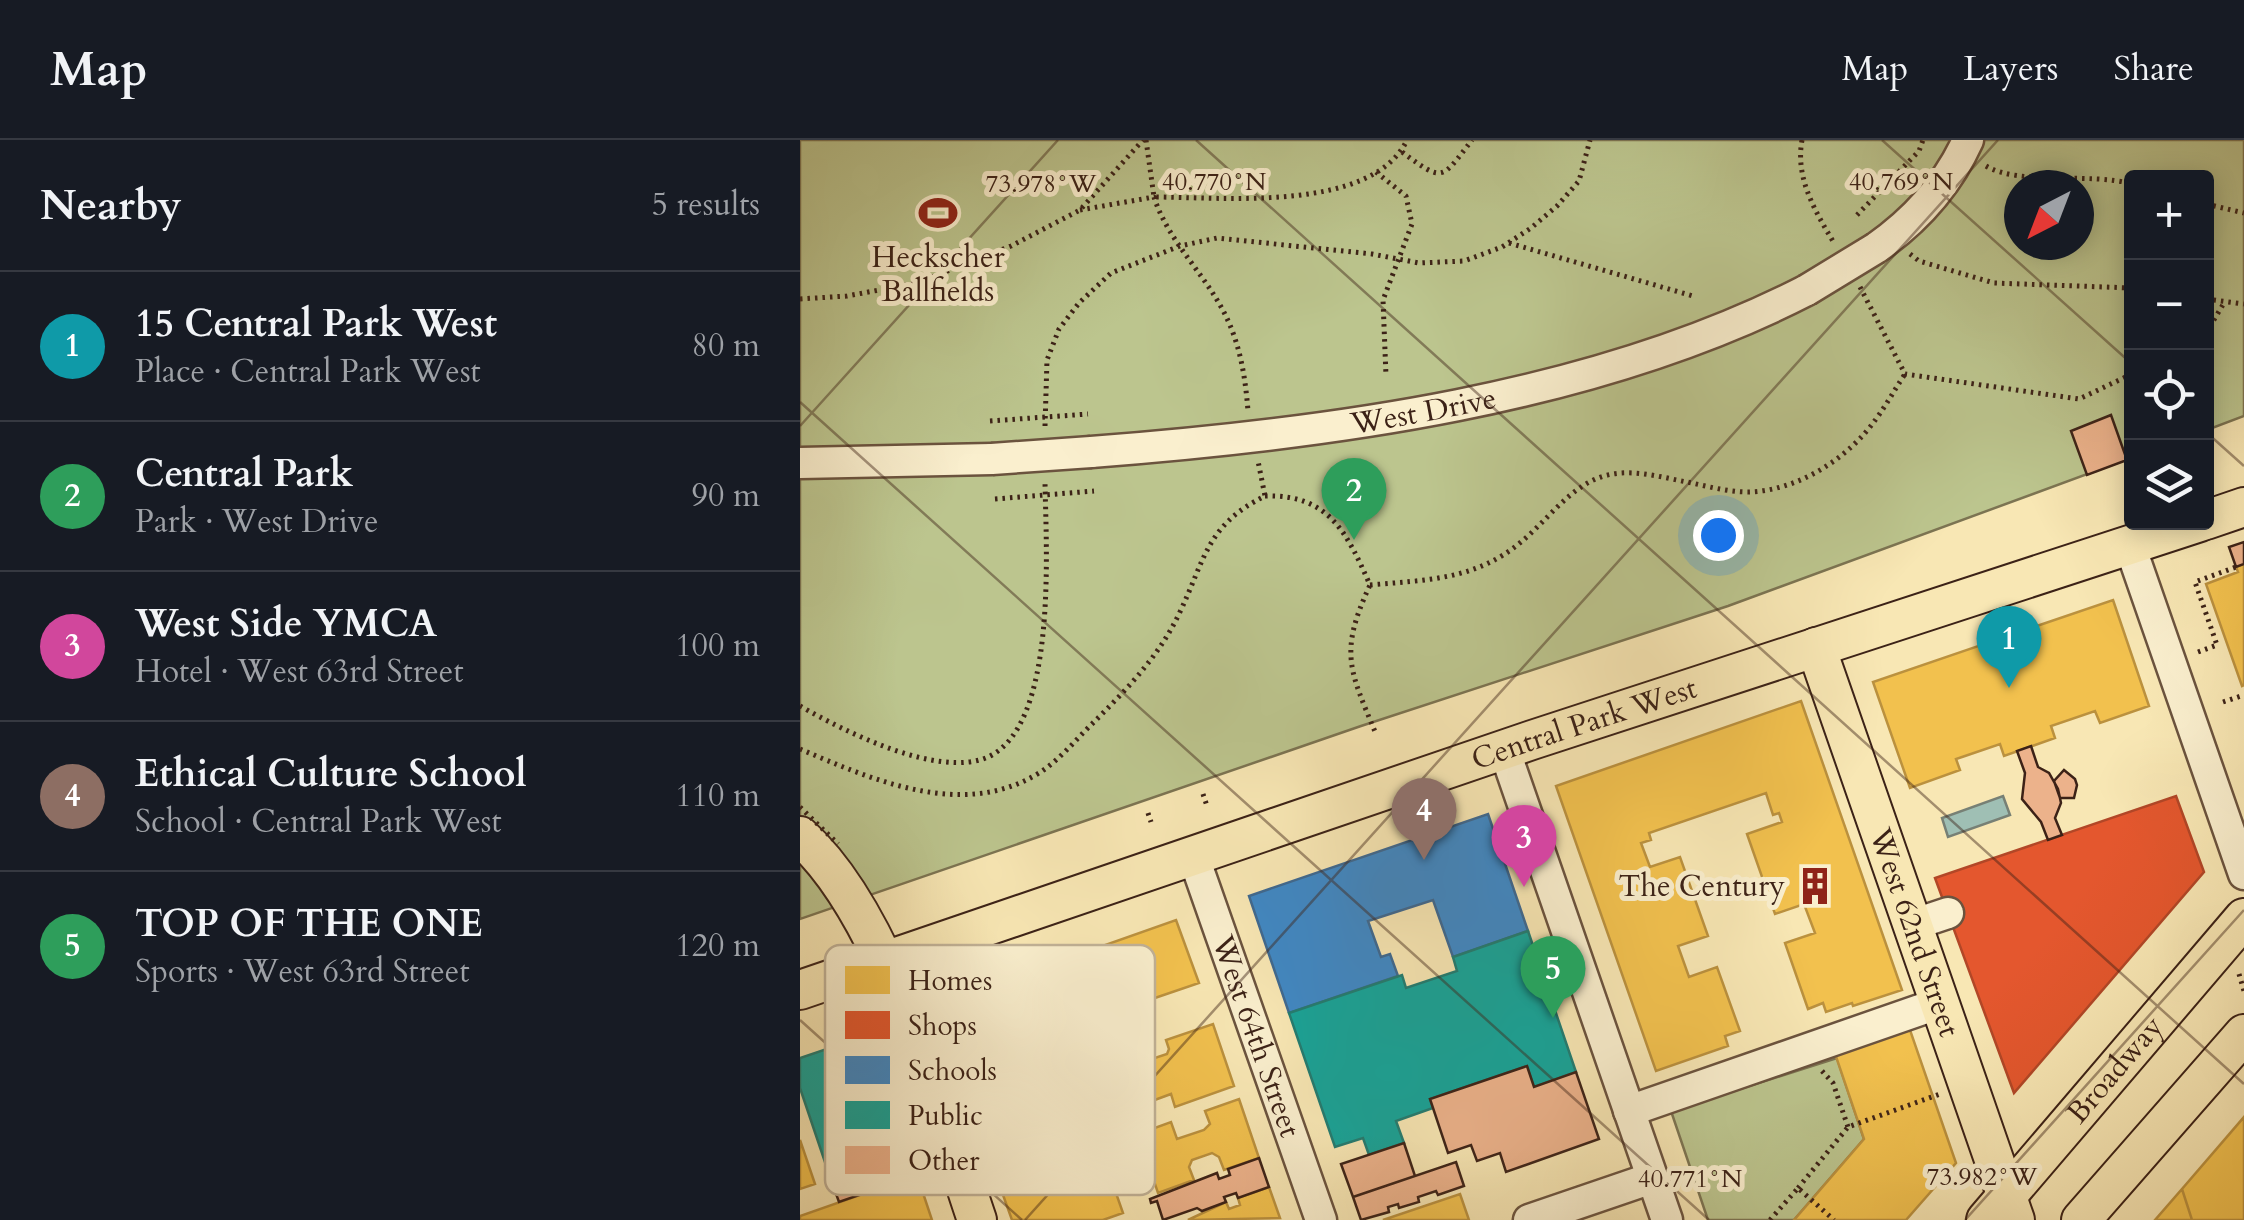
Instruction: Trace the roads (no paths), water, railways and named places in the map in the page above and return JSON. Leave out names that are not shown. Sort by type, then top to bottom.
[{"type":"main road","name":"Central Park West","points":[[2214,518],[2244,508]]},
{"type":"main road","name":"Central Park West","points":[[933,945],[1504,749],[2177,530]]},
{"type":"main road","name":"West 62nd Street","points":[[1816,647],[1930,919],[1940,1003],[1968,1084],[2003,1212]]},
{"type":"main road","points":[[821,846],[874,945]]},
{"type":"main road","name":"Broadway","points":[[2003,1212],[2244,918]]},
{"type":"main road","name":"Central Park West","points":[[800,990],[825,982]]},
{"type":"main road","points":[[2081,1220],[2244,1034]]},
{"type":"main road","points":[[968,1195],[977,1220]]},
{"type":"street","name":"West Drive","points":[[800,463],[992,459],[1252,436],[1400,414],[1552,384],[1699,338],[1807,290],[1882,244],[1936,194],[1968,140]]},
{"type":"street","points":[[2130,546],[2244,874]]},
{"type":"street","points":[[1504,749],[1629,1111],[1638,1164],[1667,1220]]},
{"type":"street","name":"West 64th Street","points":[[1194,856],[1321,1220]]},
{"type":"street","points":[[1629,1111],[1940,1003]]},
{"type":"street","points":[[1529,1220],[1638,1164]]},
{"type":"water","points":[[2003,796],[2010,815],[1948,837],[1942,818]]},
{"type":"place","name":"Heckscher Ballfields","points":[[938,213]]},
{"type":"place","name":"Central Park","points":[[1354,540]]},
{"type":"place","name":"15 Central Park West","points":[[2009,688]]},
{"type":"place","name":"Ethical Culture School","points":[[1424,860]]},
{"type":"place","name":"The Century","points":[[1815,886]]},
{"type":"place","name":"West Side YMCA","points":[[1524,887]]},
{"type":"place","name":"TOP OF THE ONE","points":[[1553,1018]]}]
